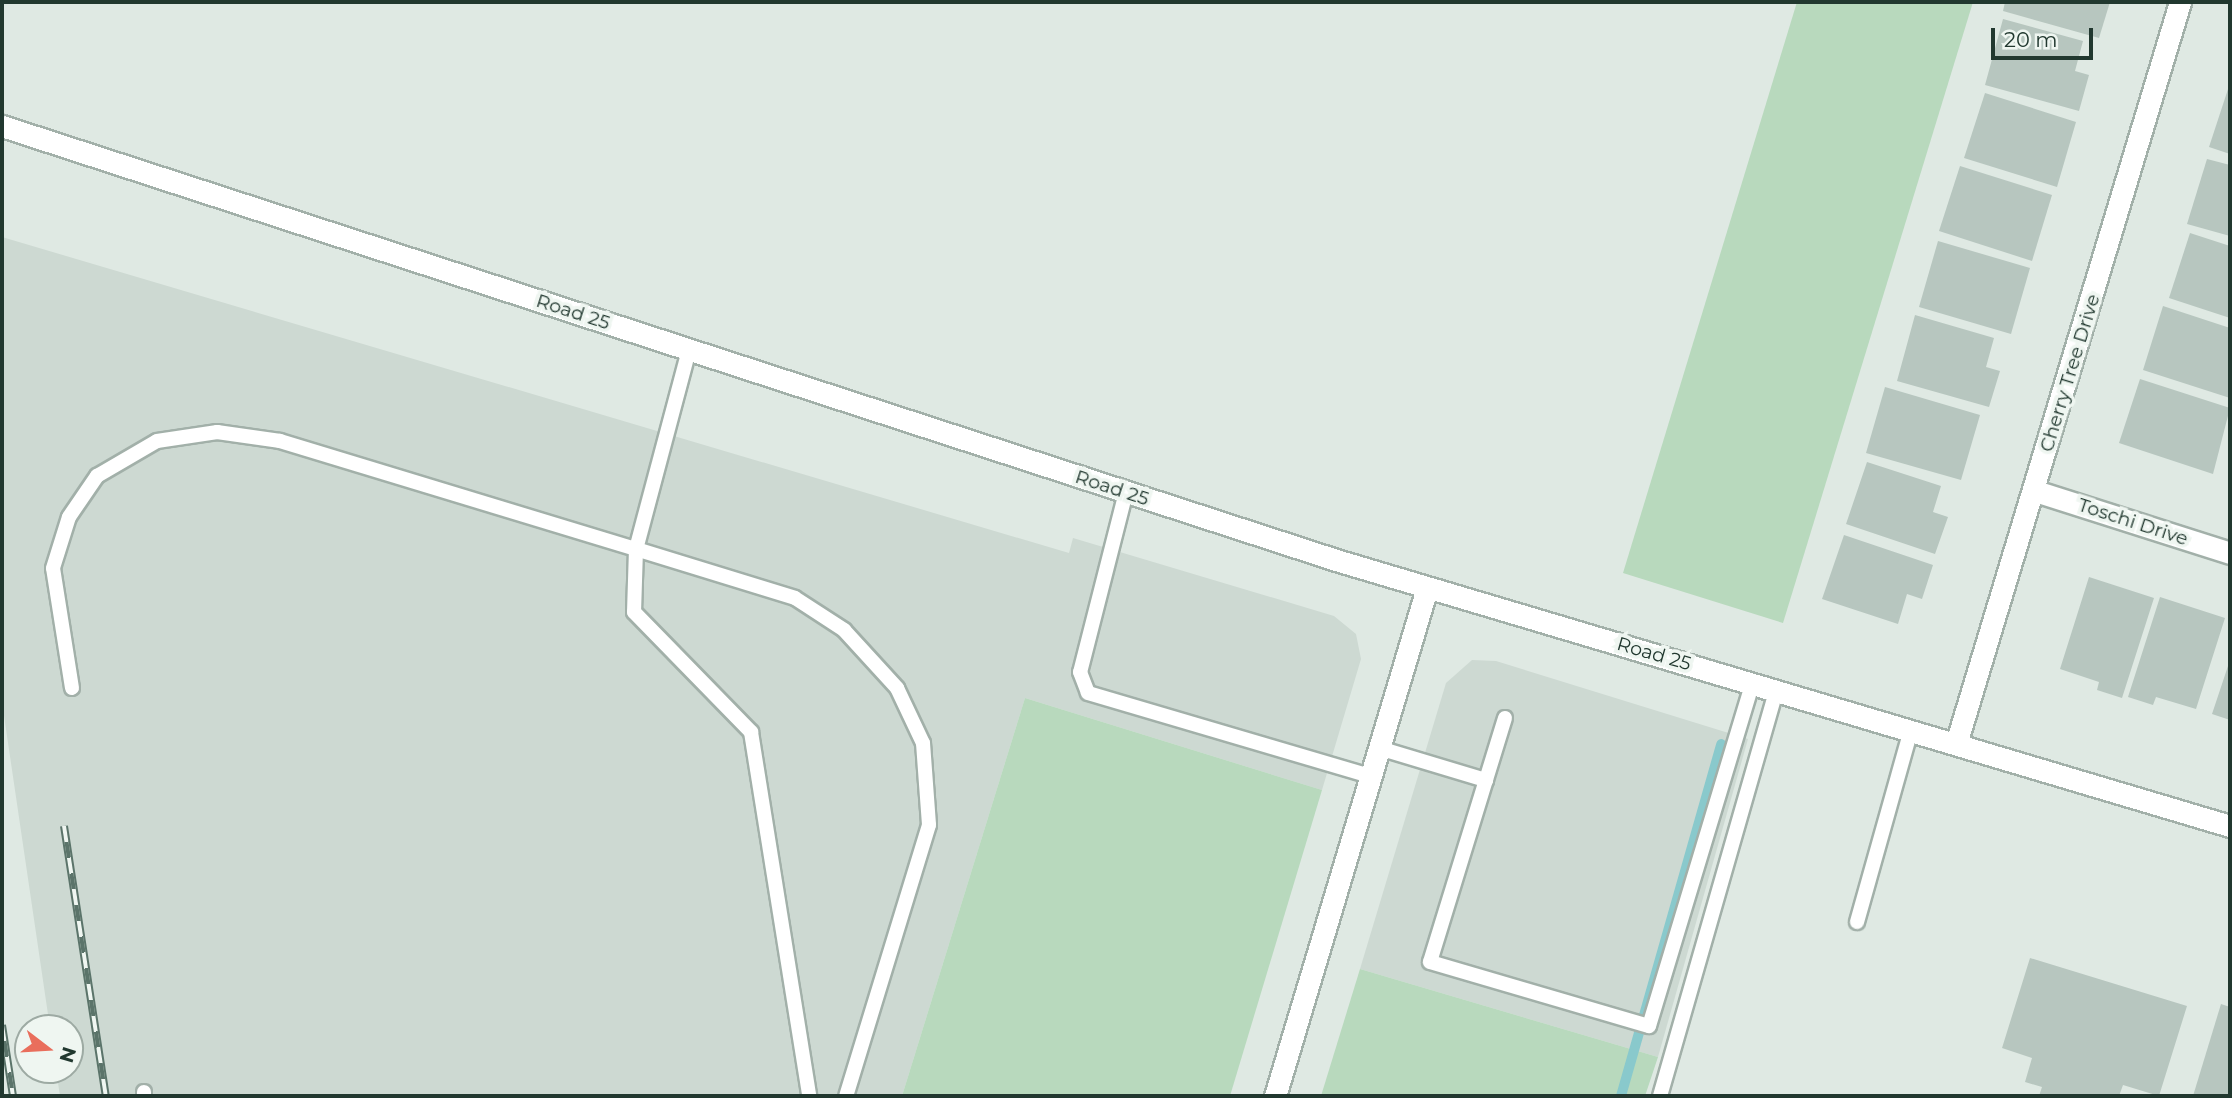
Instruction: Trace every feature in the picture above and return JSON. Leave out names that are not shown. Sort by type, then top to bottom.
[{"type":"street","name":"Cherry Tree Drive","points":[[1956,744],[2035,491],[2180,2]]},
{"type":"street","name":"Road 25","points":[[2,126],[1427,588],[1777,689],[2230,826]]},
{"type":"street","name":"Toschi Drive","points":[[2035,491],[2230,553]]},
{"type":"street","points":[[1275,1096],[1427,588]]},
{"type":"lane","points":[[689,350],[636,548],[634,612],[751,732],[809,1096]]},
{"type":"lane","points":[[72,688],[53,568],[69,517],[97,476],[158,441],[217,432],[280,441],[795,598],[844,630],[897,688],[923,743],[929,825],[846,1096]]},
{"type":"lane","points":[[1126,492],[1080,672],[1088,693],[1370,776]]},
{"type":"lane","points":[[1505,718],[1430,962],[1649,1027],[1753,682]]},
{"type":"lane","points":[[1660,1096],[1777,689]]},
{"type":"lane","points":[[1857,922],[1911,730]]},
{"type":"lane","points":[[1379,748],[1486,780]]},
{"type":"shaded area","points":[[2,237],[1069,553],[1073,538],[1334,616],[1356,634],[1361,659],[1322,790],[1025,698],[902,1096],[60,1096],[58,1084],[84,1084],[84,1014],[48,1014],[2,702]]},
{"type":"shaded area","points":[[1472,660],[1496,661],[1748,739],[1658,1057],[1360,969],[1446,683]]},
{"type":"green space","points":[[1797,2],[1973,2],[1783,623],[1623,573]]},
{"type":"green space","points":[[1025,698],[1322,790],[1230,1096],[902,1096]]},
{"type":"green space","points":[[1360,969],[1658,1057],[1645,1096],[1321,1096]]},
{"type":"building","points":[[2005,2],[2110,2],[2099,38],[2003,11]]},
{"type":"building","points":[[2003,19],[2083,41],[2075,71],[2089,75],[2079,111],[1985,85]]},
{"type":"building","points":[[2230,83],[2230,154],[2209,147]]},
{"type":"building","points":[[1985,93],[2076,122],[2057,187],[1964,158]]},
{"type":"building","points":[[2207,159],[2230,165],[2230,236],[2187,224]]},
{"type":"building","points":[[1960,166],[2052,195],[2032,261],[1939,231]]},
{"type":"building","points":[[2190,233],[2230,246],[2230,318],[2169,298]]},
{"type":"building","points":[[1938,241],[2030,268],[2011,334],[1919,307]]},
{"type":"building","points":[[2163,306],[2230,328],[2230,398],[2143,370]]},
{"type":"building","points":[[1915,315],[1994,338],[1986,367],[2000,371],[1989,407],[1897,381]]},
{"type":"building","points":[[2140,379],[2230,408],[2213,474],[2119,443]]},
{"type":"building","points":[[1885,387],[1980,415],[1961,480],[1866,453]]},
{"type":"building","points":[[1867,462],[1941,486],[1933,512],[1948,517],[1935,554],[1846,524]]},
{"type":"building","points":[[1844,535],[1933,565],[1922,599],[1907,594],[1898,624],[1822,599]]},
{"type":"building","points":[[2089,577],[2154,598],[2122,698],[2097,690],[2099,682],[2060,669]]},
{"type":"building","points":[[2160,597],[2225,618],[2196,709],[2156,697],[2153,705],[2128,697]]},
{"type":"building","points":[[2230,660],[2230,720],[2212,714]]},
{"type":"building","points":[[2030,958],[2187,1006],[2159,1096],[2123,1085],[2119,1096],[2039,1096],[2042,1087],[2025,1082],[2032,1058],[2002,1048]]},
{"type":"building","points":[[2221,1004],[2230,1007],[2230,1096],[2193,1096]]},
{"type":"waterway","points":[[1621,1096],[1721,744]]},
{"type":"railway","points":[[64,826],[106,1096]]},
{"type":"railway","points":[[2,1025],[13,1096]]}]
